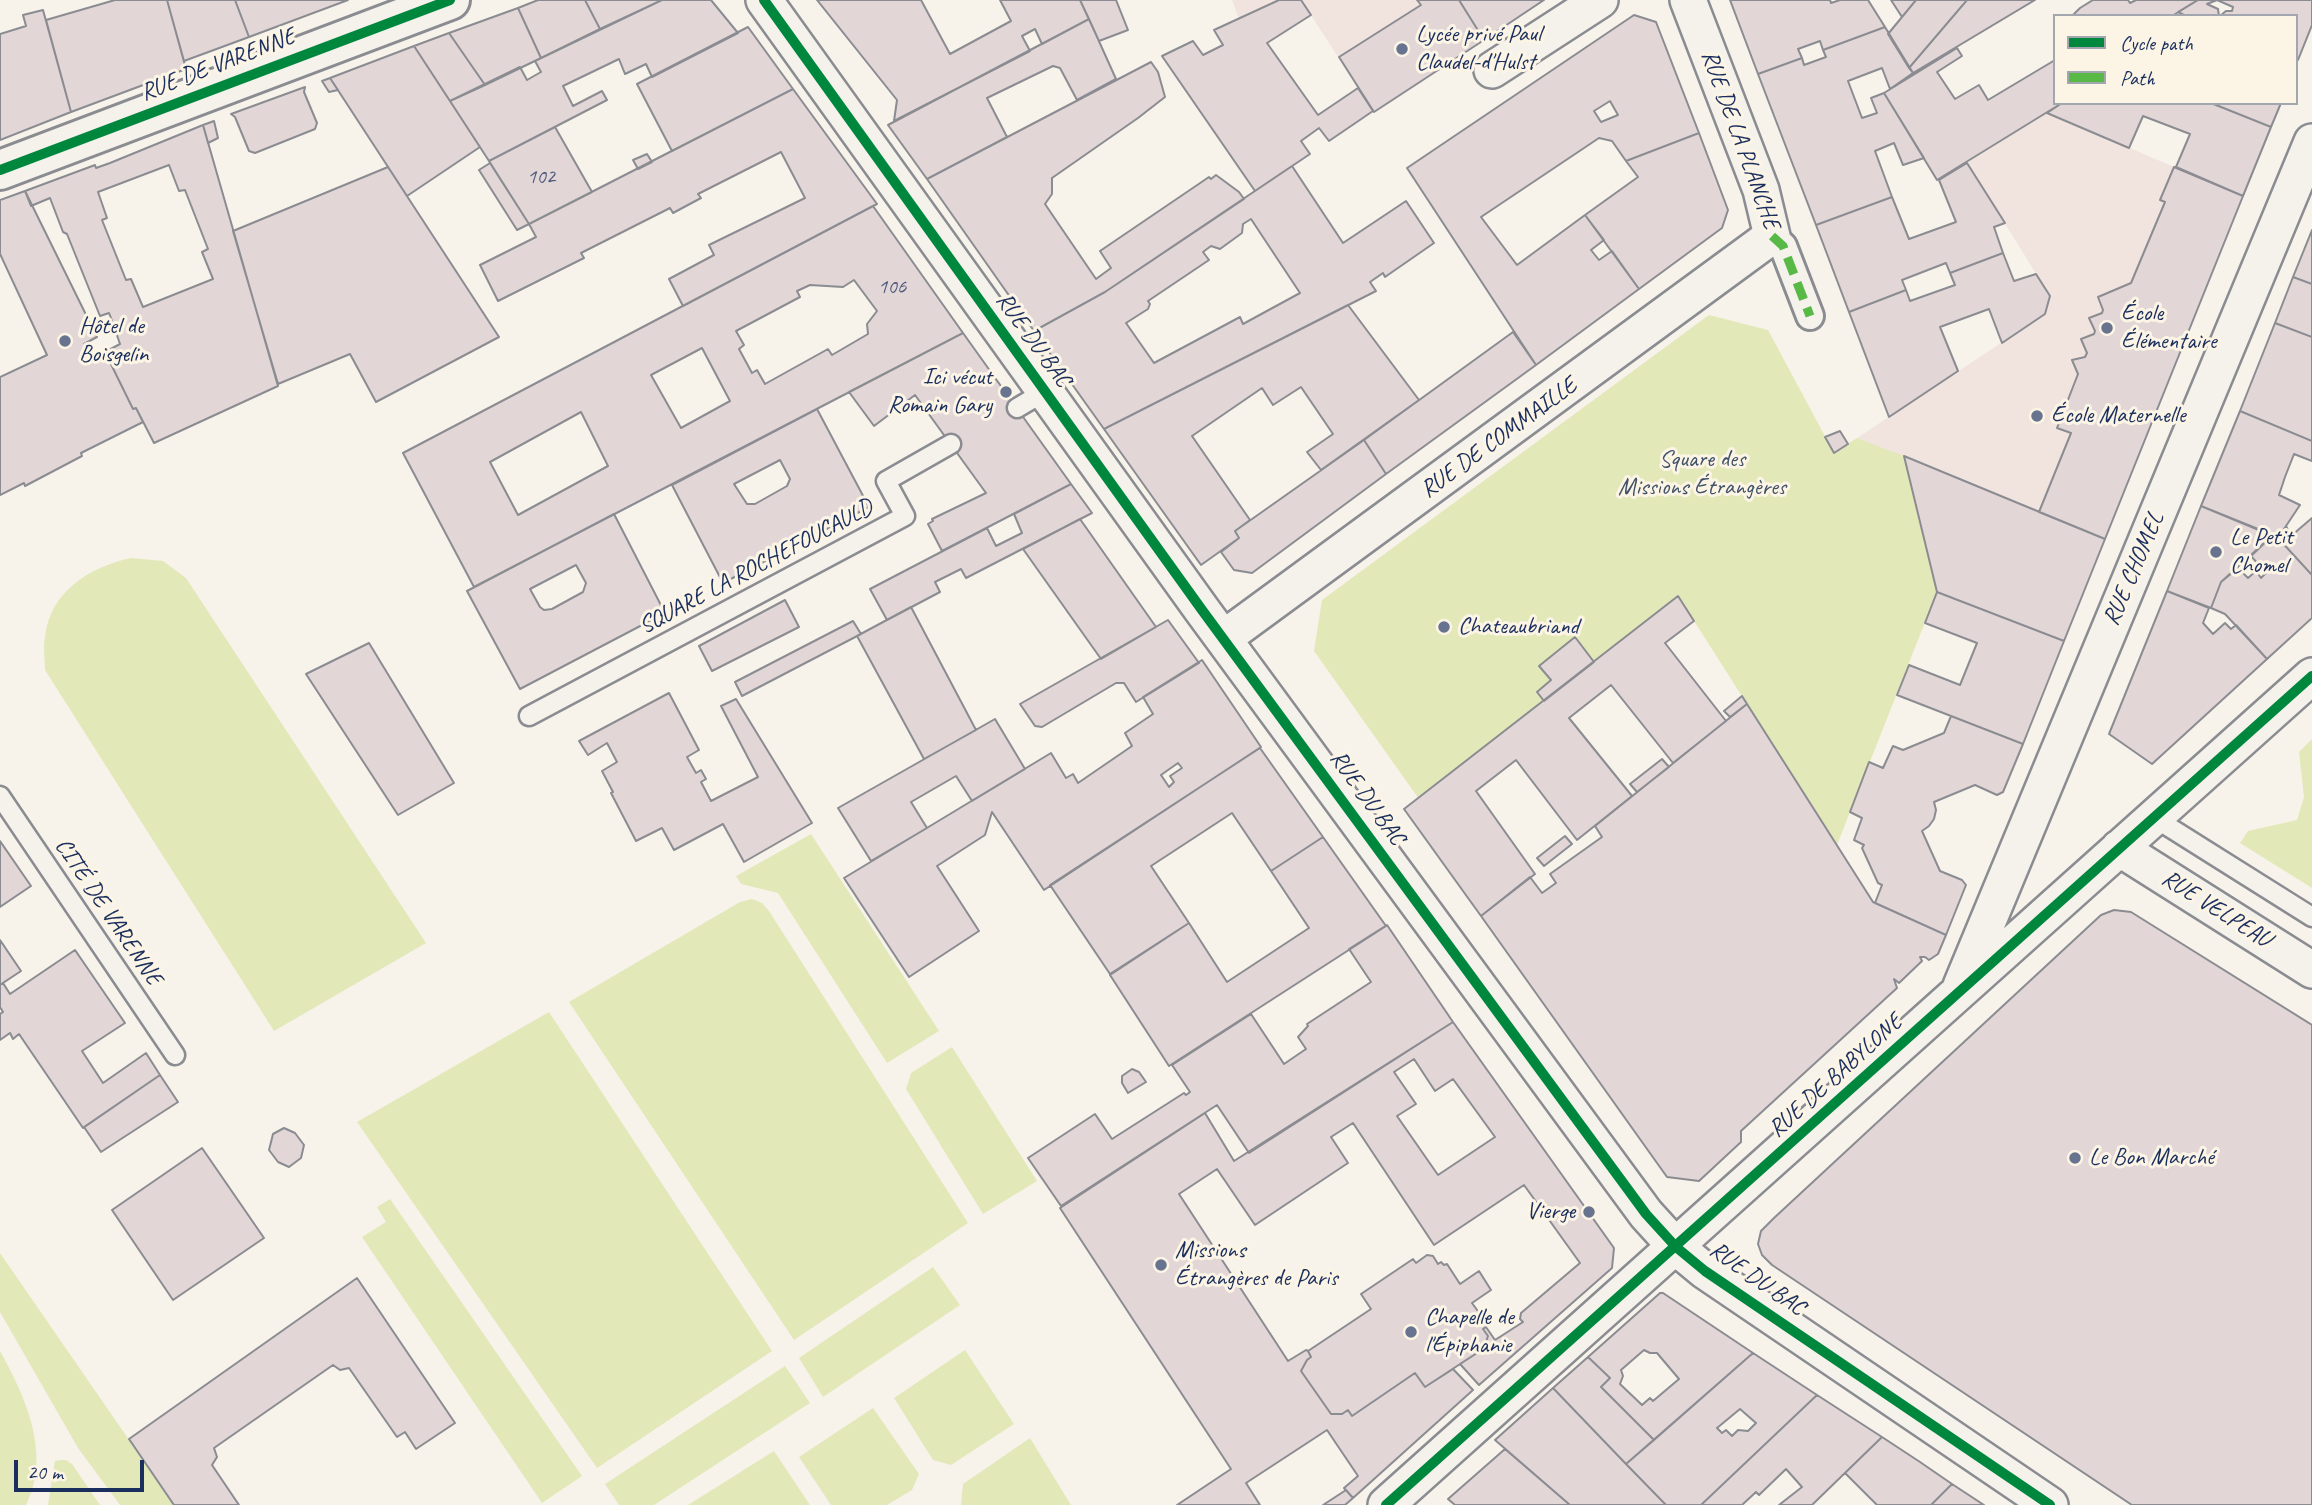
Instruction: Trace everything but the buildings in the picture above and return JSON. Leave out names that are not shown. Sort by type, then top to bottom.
[{"type":"street","name":"RUE DE VARENNE","points":[[0,170],[450,0]]},
{"type":"street","name":"RUE DU BAC","points":[[764,0],[1031,400],[1224,638],[1646,1214],[1676,1247],[1716,1279],[2050,1505]]},
{"type":"street","points":[[1492,71],[1600,0]]},
{"type":"street","name":"RUE DE LA PLANCHE","points":[[1688,0],[1761,190],[1772,236],[1783,246],[1810,316]]},
{"type":"street","name":"RUE CHOMEL","points":[[1957,996],[2312,142]]},
{"type":"street","name":"RUE DE COMMAILLE","points":[[1224,638],[1772,236]]},
{"type":"street","name":"RUE DE BABYLONE","points":[[1386,1505],[2312,676]]},
{"type":"street","name":"RUE VELPEAU","points":[[2119,848],[2312,970]]},
{"type":"lane","name":"SQUARE LA ROCHEFOUCAULD","points":[[529,716],[905,516],[886,481],[951,444]]},
{"type":"lane","name":"CITÉ DE VARENNE","points":[[0,796],[175,1055]]},
{"type":"lane","points":[[2153,817],[2312,917]]},
{"type":"shaded area","points":[[1232,0],[1279,0],[1239,19]]},
{"type":"shaded area","name":"Lycée privé Paul Claudel-d'Hulst","points":[[1301,0],[1459,0],[1484,40],[1374,112]]},
{"type":"shaded area","name":"École Élémentaire","points":[[2047,113],[2243,196],[2105,539],[1857,438],[2045,314],[2050,296],[1967,163]]},
{"type":"green space","name":"Square des Missions Étrangères","points":[[1709,315],[1768,330],[1834,453],[1857,438],[1904,456],[1937,592],[1837,845],[1678,596],[1419,799],[1314,651],[1322,600]]},
{"type":"green space","points":[[131,558],[163,561],[186,578],[426,943],[274,1031],[45,670],[44,641],[48,621],[64,594],[87,575]]},
{"type":"green space","points":[[2312,739],[2312,888],[2240,843],[2248,831],[2297,820],[2304,797],[2299,752]]},
{"type":"green space","points":[[811,834],[939,1031],[887,1063],[778,893],[741,884],[736,876]]},
{"type":"green space","points":[[752,899],[762,903],[769,911],[968,1223],[794,1340],[569,1002],[740,902]]},
{"type":"green space","points":[[549,1012],[772,1351],[597,1468],[357,1122]]},
{"type":"green space","points":[[952,1047],[1037,1181],[983,1214],[906,1089],[911,1073]]},
{"type":"green space","points":[[390,1199],[582,1476],[542,1503],[362,1237],[386,1222],[377,1207]]},
{"type":"green space","points":[[0,1253],[174,1505],[120,1505],[78,1448],[0,1312]]},
{"type":"green space","points":[[933,1267],[960,1305],[823,1397],[799,1358]]},
{"type":"green space","points":[[965,1350],[1014,1424],[951,1465],[933,1460],[894,1398]]},
{"type":"green space","points":[[0,1351],[26,1406],[36,1446],[33,1486],[26,1505],[0,1505]]},
{"type":"green space","points":[[785,1366],[810,1403],[654,1505],[619,1505],[605,1484]]},
{"type":"green space","points":[[873,1408],[919,1474],[912,1490],[887,1505],[831,1505],[799,1457]]},
{"type":"green space","points":[[1030,1438],[1071,1505],[961,1505],[963,1484]]},
{"type":"green space","points":[[774,1451],[810,1505],[688,1505]]},
{"type":"green space","points":[[55,1461],[72,1464],[100,1505],[48,1505]]},
{"type":"marked path","points":[[1772,236],[1783,246],[1810,316]]},
{"type":"cycle path","points":[[0,170],[450,0]]},
{"type":"cycle path","points":[[764,0],[1202,610],[1646,1214],[1676,1247],[1705,1271],[2050,1505]]},
{"type":"cycle path","points":[[1386,1505],[2312,676]]},
{"type":"place","name":"Lycée privé Paul Claudel-d'Hulst","points":[[1402,49]]},
{"type":"place","name":"École Élémentaire","points":[[2107,328]]},
{"type":"place","name":"Hôtel de Boisgelin","points":[[65,341]]},
{"type":"place","name":"Ici vécut Romain Gary","points":[[1006,392]]},
{"type":"place","name":"École Maternelle","points":[[2037,416]]},
{"type":"place","name":"Le Petit Chomel","points":[[2216,552]]},
{"type":"place","name":"Chateaubriand","points":[[1444,627]]},
{"type":"place","name":"Le Bon Marché","points":[[2075,1158]]},
{"type":"place","name":"Vierge","points":[[1589,1212]]},
{"type":"place","name":"Missions Étrangères de Paris","points":[[1161,1265]]},
{"type":"place","name":"Chapelle de l'Épiphanie","points":[[1411,1332]]}]
